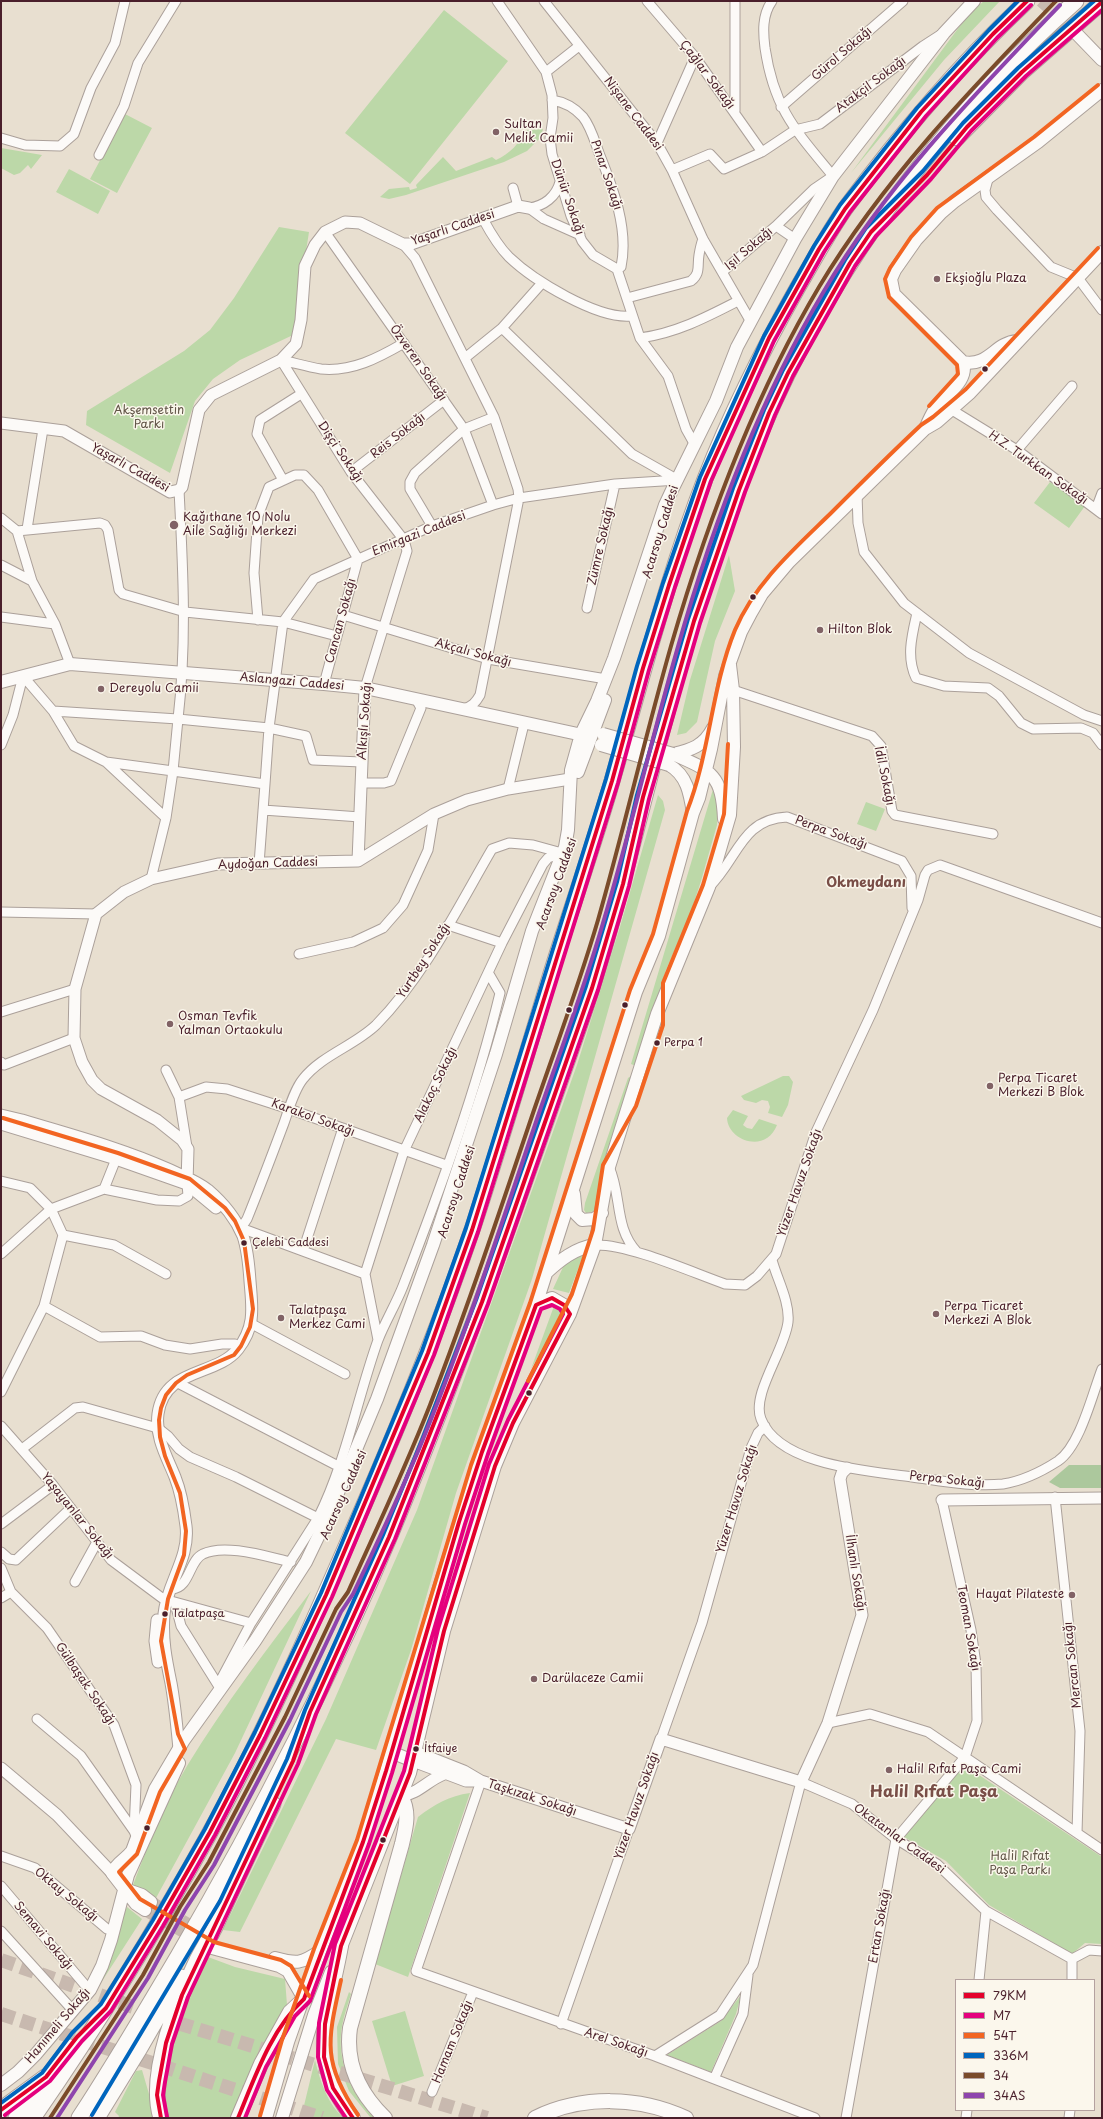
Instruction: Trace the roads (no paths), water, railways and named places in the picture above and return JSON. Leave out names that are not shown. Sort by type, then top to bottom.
[{"type":"highway","points":[[33,2118],[106,2008],[158,1923],[210,1832],[260,1735],[326,1594],[392,1444],[457,1272],[497,1153],[543,1000],[612,781],[643,668],[705,479],[738,405],[770,338],[819,249],[845,209],[921,112],[993,34],[1027,1]]},
{"type":"highway","points":[[79,2118],[201,1916],[310,1712],[390,1536],[448,1392],[577,1034],[620,891],[643,797],[694,620],[739,490],[769,413],[788,373],[850,263],[905,185],[972,105],[1035,39],[1076,1]]},
{"type":"highway","points":[[871,232],[927,175],[967,127],[1004,90],[1045,51],[1102,2]]},
{"type":"highway","points":[[161,2118],[157,2095],[162,2059],[170,2027],[188,1980],[293,1761],[310,1712]]},
{"type":"highway","points":[[97,2118],[225,1904]]},
{"type":"highway","points":[[16,2118],[77,2037],[106,2008]]},
{"type":"highway","points":[[1,2110],[46,2077]]},
{"type":"main road","name":"Acarsoy Caddesi","points":[[594,738],[570,779],[566,854],[520,991],[502,1063],[404,1347],[346,1495],[301,1586],[182,1752],[155,1789],[135,1834],[132,1851],[127,1857],[117,1863],[119,1881],[128,1875],[144,1844],[182,1752],[184,1740],[255,1641],[306,1562],[324,1512],[377,1399],[433,1245],[496,1054],[532,931],[566,854],[576,833],[579,768],[594,738],[609,679],[665,505],[716,401],[737,347],[795,239],[833,176],[944,32],[974,1]]},
{"type":"main road","points":[[1073,30],[1102,60]]},
{"type":"main road","points":[[1017,341],[1007,342],[992,354],[972,364],[964,362],[894,294],[891,279],[895,270],[916,240],[941,213],[955,201],[1038,142],[1102,90]]},
{"type":"main road","points":[[266,2118],[281,2065],[320,1951],[363,1842],[459,1522],[482,1452],[536,1305],[544,1274],[636,992],[659,936],[693,813],[699,798],[717,719],[727,689],[730,664],[741,632],[762,594],[789,562],[925,429],[952,410],[1004,358],[1017,341],[1102,252]]},
{"type":"main road","points":[[925,429],[934,409],[963,377],[965,372],[964,362]]},
{"type":"main road","name":"Aslangazi Caddesi","points":[[1,682],[70,664],[365,688],[524,724],[594,738],[706,770]]},
{"type":"main road","points":[[282,2118],[314,2015],[415,1757],[444,1631],[495,1466],[513,1423],[570,1314],[595,1245],[602,1213],[609,1167],[657,1014],[709,888],[730,815],[734,771],[727,689]]},
{"type":"main road","points":[[693,813],[685,782],[671,760],[695,749],[700,745],[709,735],[717,719]]},
{"type":"main road","points":[[706,770],[715,778],[719,785],[723,803],[724,832]]},
{"type":"main road","points":[[575,1181],[574,1209],[578,1217],[582,1220],[589,1220],[602,1213]]},
{"type":"main road","points":[[544,1274],[572,1253],[585,1246],[595,1245]]},
{"type":"main road","points":[[536,1305],[552,1298],[564,1304],[570,1314]]},
{"type":"main road","points":[[391,1752],[415,1757]]},
{"type":"main road","points":[[385,2118],[356,2079],[351,2066],[348,2046],[350,2028],[402,1844],[407,1814],[406,1804],[401,1796]]},
{"type":"main road","points":[[119,1881],[136,1904],[148,1906]]},
{"type":"main road","name":"Hanımeli Sokağı","points":[[1,2085],[22,2068],[88,1988],[100,1951],[109,1931],[119,1881]]},
{"type":"main road","points":[[304,1999],[288,1971],[279,1966],[215,1945],[292,1963],[304,1962],[320,1951]]},
{"type":"main road","points":[[341,1946],[325,2024],[324,2057],[333,2088],[353,2118]]},
{"type":"main road","points":[[238,2118],[261,2064],[290,2012],[304,1999]]},
{"type":"main road","name":"Hanımeli Sokağı","points":[[1,2078],[71,2008]]},
{"type":"main road","points":[[535,2118],[548,2112],[597,2100],[630,2102],[652,2107],[686,2118]]},
{"type":"street","points":[[1,138],[25,145],[60,146],[74,134],[91,88],[115,43],[124,1]]},
{"type":"street","points":[[99,155],[124,106],[138,63],[176,1]]},
{"type":"street","name":"Dünür Sokağı","points":[[497,1],[546,72],[552,100],[553,118],[550,138],[560,182],[580,235],[593,255],[617,269]]},
{"type":"street","name":"Nişane Caddesi","points":[[544,1],[657,143],[672,170],[703,239],[751,322]]},
{"type":"street","name":"Çağlar Sokağı","points":[[647,1],[655,6],[695,57],[762,152]]},
{"type":"street","points":[[735,1],[735,112]]},
{"type":"street","points":[[772,1],[766,12],[763,32],[769,73],[781,107],[795,130],[833,176]]},
{"type":"street","name":"Gürol Sokağı","points":[[781,107],[903,1]]},
{"type":"street","name":"Atakçil Sokağı","points":[[795,130],[820,124],[923,46],[944,32]]},
{"type":"street","points":[[546,72],[579,46]]},
{"type":"street","points":[[657,143],[695,57]]},
{"type":"street","name":"Pınar Sokağı","points":[[552,100],[565,102],[583,118],[592,134],[609,177],[621,225],[622,259],[621,266],[617,269]]},
{"type":"street","points":[[672,170],[710,154],[724,169],[762,152],[795,130]]},
{"type":"street","name":"Işıl Sokağı","points":[[722,272],[776,226],[814,189],[833,176]]},
{"type":"street","points":[[988,179],[985,190],[986,197],[997,210],[1051,267],[1078,278],[1102,310]]},
{"type":"street","points":[[524,207],[538,207],[550,199],[557,191],[560,182]]},
{"type":"street","points":[[513,188],[524,207],[544,219],[580,235]]},
{"type":"street","name":"Yaşarlı Caddesi","points":[[1,423],[64,431],[170,492],[179,490],[182,487],[199,410],[211,394],[281,360],[296,344],[301,320],[305,266],[315,245],[325,232],[345,222],[360,223],[403,244],[412,244],[483,218],[524,207]]},
{"type":"street","points":[[483,218],[491,234],[509,257],[542,283],[574,300],[596,309],[618,316],[632,316]]},
{"type":"street","name":"Işıl Sokağı","points":[[776,226],[795,239]]},
{"type":"street","name":"Özveren Sokağı","points":[[325,232],[464,429],[493,504]]},
{"type":"street","points":[[627,298],[692,281],[697,276],[698,256],[703,239]]},
{"type":"street","points":[[403,244],[415,258],[494,417],[518,489],[519,498],[480,694],[476,703],[463,709]]},
{"type":"street","points":[[617,269],[640,338],[668,376],[686,429],[695,445]]},
{"type":"street","points":[[465,358],[502,328],[542,283]]},
{"type":"street","points":[[640,338],[661,335],[694,324],[738,301]]},
{"type":"street","points":[[502,328],[632,454],[678,480]]},
{"type":"street","points":[[281,360],[322,369],[355,367],[382,356],[404,343]]},
{"type":"street","name":"Dişçi Sokağı","points":[[281,360],[351,472],[404,540]]},
{"type":"street","points":[[1017,450],[1072,386]]},
{"type":"street","points":[[283,480],[256,434],[260,420],[301,394]]},
{"type":"street","name":"Reis Sokağı","points":[[351,472],[444,400]]},
{"type":"street","name":"H.Z. Turkkan Sokağı","points":[[952,410],[1017,450],[1099,512]]},
{"type":"street","points":[[432,526],[410,489],[410,482],[415,473],[464,429],[494,417]]},
{"type":"street","points":[[27,529],[43,429]]},
{"type":"street","points":[[258,620],[254,573],[258,516],[269,487],[295,475],[304,475],[318,490],[358,559]]},
{"type":"street","name":"Emirgazi Caddesi","points":[[283,622],[314,579],[404,540],[432,526],[493,504],[519,498],[615,484],[678,480]]},
{"type":"street","name":"Zümre Sokağı","points":[[588,608],[615,484]]},
{"type":"street","points":[[151,878],[166,818],[184,673],[185,612],[179,490]]},
{"type":"street","points":[[1099,512],[1102,493]]},
{"type":"street","points":[[857,494],[858,523],[864,552],[904,603],[969,653],[1084,716],[1102,721]]},
{"type":"street","points":[[2,522],[17,531],[100,524],[106,525],[119,590],[123,594],[185,612],[283,622],[337,636]]},
{"type":"street","points":[[17,531],[32,581],[55,624],[70,664]]},
{"type":"street","name":"Alkışlı Sokağı","points":[[358,861],[365,688],[382,627],[408,551],[404,540]]},
{"type":"street","name":"Cancan Sokağı","points":[[324,684],[358,559]]},
{"type":"street","points":[[1,565],[32,581]]},
{"type":"street","points":[[917,613],[910,642],[911,668],[916,678],[944,686],[988,688],[999,696],[1021,723],[1033,729],[1081,728],[1093,732],[1102,745]]},
{"type":"street","name":"Akçalı Sokağı","points":[[343,615],[488,659],[609,679]]},
{"type":"street","points":[[1,617],[55,624]]},
{"type":"street","points":[[258,864],[269,728],[274,680],[283,622]]},
{"type":"street","points":[[23,676],[53,711],[74,746],[106,762],[166,818]]},
{"type":"street","points":[[1,745],[13,715],[23,676]]},
{"type":"street","name":"İdil Sokağı","points":[[727,689],[872,736],[881,746],[892,811],[895,815],[993,834]]},
{"type":"street","points":[[361,783],[384,783],[391,781],[421,708],[416,699]]},
{"type":"street","points":[[53,711],[178,719],[269,728],[306,736],[313,760],[362,762]]},
{"type":"street","points":[[508,789],[524,724]]},
{"type":"street","points":[[106,762],[265,784]]},
{"type":"street","points":[[358,861],[434,814],[467,800],[508,789],[570,779]]},
{"type":"street","points":[[263,810],[360,817]]},
{"type":"street","points":[[299,954],[353,942],[382,928],[403,905],[428,850],[434,814]]},
{"type":"street","name":"Perpa Sokağı","points":[[709,888],[725,870],[753,828],[772,818],[787,817],[902,861],[911,876],[911,915]]},
{"type":"street","name":"Yurtbey Sokağı","points":[[235,1228],[243,1225],[247,1219],[289,1109],[303,1079],[327,1058],[357,1041],[375,1026],[403,996],[448,925],[492,849],[510,843],[532,845],[566,854]]},
{"type":"street","name":"Alakoç Sokağı","points":[[378,1340],[365,1274],[404,1151],[489,974],[502,943],[543,864],[548,858],[566,854]]},
{"type":"street","name":"Aydoğan Caddesi","points":[[96,914],[124,892],[151,878],[218,864],[358,861]]},
{"type":"street","points":[[911,915],[925,875],[928,870],[940,865],[1102,923]]},
{"type":"street","points":[[1,912],[96,914],[75,989],[74,1038],[82,1062],[92,1080],[101,1089],[157,1120],[182,1140],[188,1148]]},
{"type":"street","name":"Yüzer Havuz Sokağı","points":[[772,1260],[816,1132],[874,1010],[911,915]]},
{"type":"street","points":[[448,925],[502,943]]},
{"type":"street","points":[[156,1428],[181,1497],[187,1540],[183,1558],[168,1600],[181,1626],[218,1685],[251,1624],[324,1512],[378,1340],[402,1287],[485,1055],[500,993],[489,974]]},
{"type":"street","points":[[1,1012],[75,989]]},
{"type":"street","points":[[1,1062],[4,1065],[74,1038]]},
{"type":"street","points":[[1,1254],[51,1208],[104,1189],[157,1200],[179,1200],[188,1196],[188,1148],[179,1097],[166,1070]]},
{"type":"street","name":"Karakol Sokağı","points":[[179,1097],[206,1087],[227,1089],[289,1109],[446,1165]]},
{"type":"street","points":[[1,1115],[22,1120],[145,1159],[187,1181],[235,1228],[248,1256],[253,1311],[237,1346],[228,1357],[174,1381],[161,1401],[156,1428],[159,1458],[174,1495],[180,1531],[178,1553],[163,1630],[163,1649],[171,1684],[182,1752]]},
{"type":"street","points":[[1,1124],[187,1181]]},
{"type":"street","points":[[303,1251],[343,1128]]},
{"type":"street","points":[[104,1189],[116,1158]]},
{"type":"street","points":[[609,1167],[616,1189],[622,1228],[629,1245],[638,1253]]},
{"type":"street","points":[[1,1181],[30,1188],[51,1208],[63,1235],[44,1306],[1,1392]]},
{"type":"street","points":[[235,1228],[365,1274]]},
{"type":"street","points":[[63,1235],[114,1245],[166,1274]]},
{"type":"street","points":[[595,1245],[609,1246],[638,1253],[725,1284],[736,1286],[745,1285],[751,1281],[772,1260],[786,1305],[788,1320],[781,1349],[760,1395],[758,1409],[765,1426]]},
{"type":"street","points":[[44,1306],[100,1337],[141,1336],[165,1345],[190,1349],[222,1344],[237,1346]]},
{"type":"street","points":[[248,1322],[345,1374]]},
{"type":"street","name":"Perpa Sokağı","points":[[765,1426],[777,1440],[797,1452],[817,1461],[847,1468],[978,1485],[1004,1483],[1032,1476],[1059,1460],[1069,1449],[1077,1436],[1102,1369]]},
{"type":"street","points":[[174,1381],[338,1466]]},
{"type":"street","points":[[22,1449],[75,1408],[84,1407],[156,1428],[168,1436],[179,1449],[190,1457],[324,1512]]},
{"type":"street","name":"Yaşayanlar Sokağı","points":[[1,1426],[53,1485],[111,1560],[168,1600]]},
{"type":"street","name":"Yüzer Havuz Sokağı","points":[[560,2024],[702,1623],[751,1448],[758,1433],[765,1426]]},
{"type":"street","name":"İlhanlı Sokağı","points":[[801,1782],[828,1723],[862,1615],[840,1479],[842,1473],[847,1468]]},
{"type":"street","points":[[1,1524],[53,1485]]},
{"type":"street","points":[[942,1500],[1055,1497],[1102,1498]]},
{"type":"street","name":"Mercan Sokağı","points":[[1055,1497],[1080,1732],[1077,1834]]},
{"type":"street","name":"Teoman Sokağı","points":[[942,1500],[971,1630],[976,1664],[977,1721],[965,1757]]},
{"type":"street","points":[[1,1552],[9,1559],[16,1560],[71,1508]]},
{"type":"street","points":[[75,1582],[97,1542]]},
{"type":"street","points":[[172,1589],[179,1587],[192,1571],[196,1560],[202,1554],[217,1550],[241,1552],[291,1562]]},
{"type":"street","name":"Gülbaşak Sokağı","points":[[1,1568],[11,1592],[47,1628],[114,1725],[136,1784],[135,1834]]},
{"type":"street","points":[[1,1598],[11,1592]]},
{"type":"street","points":[[168,1600],[251,1624]]},
{"type":"street","points":[[828,1723],[870,1714],[928,1732],[1102,1850]]},
{"type":"street","points":[[37,1718],[81,1756],[135,1834]]},
{"type":"street","name":"Okatanlar Caddesi","points":[[661,1739],[801,1782],[852,1804],[896,1839],[937,1864],[986,1911],[1072,1959]]},
{"type":"street","points":[[415,1757],[464,1771],[481,1781]]},
{"type":"street","name":"Taşkızak Sokağı","points":[[415,1757],[444,1774],[466,1781],[481,1781],[629,1829]]},
{"type":"street","name":"Ertan Sokağı","points":[[846,2118],[896,1839],[965,1757]]},
{"type":"street","points":[[1,1768],[57,1815],[119,1881]]},
{"type":"street","points":[[401,1796],[416,1792],[430,1781],[444,1774]]},
{"type":"street","name":"Arel Sokağı","points":[[481,1781],[416,1971],[560,2024],[655,2056],[815,2118]]},
{"type":"street","points":[[655,2056],[720,2015],[753,1965],[801,1782]]},
{"type":"street","name":"Oktay Sokağı","points":[[1,1856],[35,1868],[109,1931]]},
{"type":"street","name":"Semavi Sokağı","points":[[1,1886],[88,1988]]},
{"type":"street","points":[[979,1979],[986,1911]]},
{"type":"street","points":[[1,1931],[71,2008]]},
{"type":"street","points":[[1072,1979],[1072,1959],[1090,1950],[1102,1951]]},
{"type":"street","points":[[714,2079],[743,2014],[748,1973]]},
{"type":"street","name":"Hamam Sokağı","points":[[432,2092],[473,1992]]},
{"type":"tunnel","points":[[1041,1],[1073,30]]},
{"type":"tunnel","points":[[151,1902],[217,1941]]},
{"type":"tunnel","points":[[145,1910],[212,1948]]},
{"type":"tunnel","points":[[1,1960],[181,2024],[487,2118]]},
{"type":"tunnel","points":[[1,2014],[322,2118]]},
{"type":"place","name":"Sultan Melik Camii","points":[[496,132]]},
{"type":"place","name":"Ekşioğlu Plaza","points":[[937,279]]},
{"type":"place","name":"Kağıthane 10 Nolu Aile Sağlığı Merkezi","points":[[174,525]]},
{"type":"place","name":"Hilton Blok","points":[[820,630]]},
{"type":"place","name":"Dereyolu Camii","points":[[101,689]]},
{"type":"place","name":"Osman Tevfik Yalman Ortaokulu","points":[[170,1024]]},
{"type":"place","name":"Perpa 1","points":[[657,1043]]},
{"type":"place","name":"Perpa Ticaret Merkezi B Blok","points":[[990,1086]]},
{"type":"place","name":"Çelebi Caddesi","points":[[244,1243]]},
{"type":"place","name":"Perpa Ticaret Merkezi A Blok","points":[[936,1314]]},
{"type":"place","name":"Talatpaşa Merkez Cami","points":[[281,1318]]},
{"type":"place","name":"Hayat Pilateste","points":[[1072,1595]]},
{"type":"place","name":"Talatpaşa","points":[[165,1614]]},
{"type":"place","name":"Darülaceze Camii","points":[[534,1679]]},
{"type":"place","name":"İtfaiye","points":[[416,1749]]},
{"type":"place","name":"Halil Rıfat Paşa Cami","points":[[889,1770]]},
{"type":"district","name":"Okmeydanı","points":[[866,883]]},
{"type":"district","name":"Halil Rıfat Paşa","points":[[934,1793]]},
{"type":"park label","name":"Akşemsettin Parkı","points":[[149,418]]},
{"type":"park label","name":"Halil Rıfat Paşa Parkı","points":[[1020,1864]]}]
